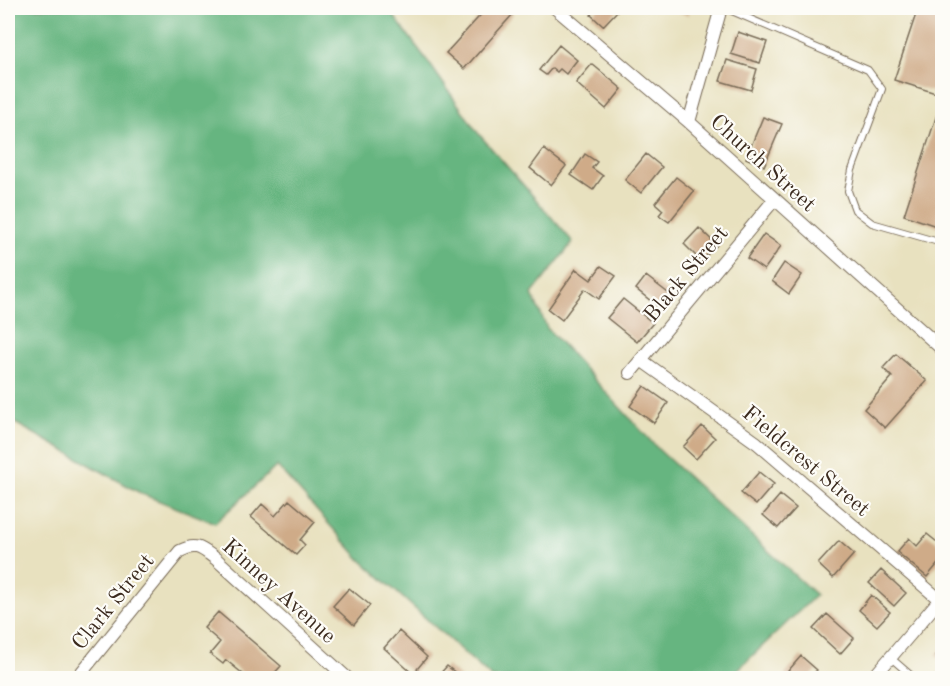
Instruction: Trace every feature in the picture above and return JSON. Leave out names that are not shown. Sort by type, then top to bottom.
[{"type":"street","name":"Church Street","points":[[555,8],[689,122],[942,349]]},
{"type":"street","points":[[689,122],[723,8]]},
{"type":"street","name":"Black Street","points":[[630,373],[774,200]]},
{"type":"street","name":"Fieldcrest Street","points":[[641,360],[757,443],[941,599]]},
{"type":"street","name":"Kinney Avenue","points":[[180,551],[189,546],[200,548],[216,559],[347,678]]},
{"type":"street","name":"Clark Street","points":[[77,678],[180,551]]},
{"type":"street","points":[[873,678],[941,599]]},
{"type":"lane","points":[[723,8],[868,70],[882,89],[852,170],[848,191],[855,210],[872,223],[942,243]]},
{"type":"lane","points":[[891,658],[914,678]]},
{"type":"green space","points":[[8,8],[388,8],[478,133],[573,242],[532,294],[547,328],[659,450],[816,595],[729,678],[492,678],[361,560],[277,466],[215,523],[142,494],[8,419]]},
{"type":"building","points":[[487,8],[507,8],[513,14],[464,69],[446,53]]},
{"type":"building","points":[[598,8],[620,8],[603,26],[591,15]]},
{"type":"building","points":[[672,8],[690,8],[688,15],[672,10]]},
{"type":"building","points":[[918,8],[942,8],[942,95],[894,80]]},
{"type":"building","points":[[738,32],[767,42],[760,63],[731,54]]},
{"type":"building","points":[[559,45],[577,60],[566,74],[560,69],[557,72],[552,68],[546,75],[539,70]]},
{"type":"building","points":[[727,60],[757,69],[751,90],[720,81]]},
{"type":"building","points":[[592,64],[622,89],[606,109],[576,83]]},
{"type":"building","points":[[942,99],[942,228],[904,215]]},
{"type":"building","points":[[763,117],[782,124],[764,166],[746,158]]},
{"type":"building","points":[[544,149],[566,166],[551,185],[530,168]]},
{"type":"building","points":[[585,154],[597,162],[592,168],[603,176],[593,190],[571,175]]},
{"type":"building","points":[[646,154],[662,167],[641,193],[625,180]]},
{"type":"building","points":[[676,177],[694,191],[669,222],[659,215],[663,210],[655,203]]},
{"type":"building","points":[[699,228],[717,245],[701,261],[684,244]]},
{"type":"building","points":[[764,234],[781,246],[764,270],[747,258]]},
{"type":"building","points":[[784,263],[802,275],[789,294],[772,281]]},
{"type":"building","points":[[601,266],[616,276],[599,299],[585,289],[562,320],[548,309],[576,269],[591,280]]},
{"type":"building","points":[[646,276],[672,296],[661,309],[636,289]]},
{"type":"building","points":[[623,299],[653,323],[637,342],[607,318]]},
{"type":"building","points":[[896,354],[927,381],[885,428],[864,409],[892,377],[883,368]]},
{"type":"building","points":[[644,386],[668,403],[654,423],[630,406]]},
{"type":"building","points":[[702,426],[715,438],[696,459],[683,447]]},
{"type":"building","points":[[759,472],[774,484],[756,505],[741,493]]},
{"type":"building","points":[[780,495],[796,508],[778,528],[763,515]]},
{"type":"building","points":[[289,500],[315,522],[300,540],[305,545],[296,555],[251,517],[262,504],[275,516]]},
{"type":"building","points":[[927,534],[942,546],[942,559],[927,577],[897,552],[909,538],[917,546]]},
{"type":"building","points":[[839,541],[854,554],[833,578],[818,564]]},
{"type":"building","points":[[881,570],[906,593],[894,606],[869,583]]},
{"type":"building","points":[[349,588],[370,605],[354,625],[333,606]]},
{"type":"building","points":[[871,595],[890,612],[877,626],[859,610]]},
{"type":"building","points":[[218,612],[281,666],[270,678],[248,678],[226,660],[223,664],[210,654],[220,642],[204,628]]},
{"type":"building","points":[[827,614],[854,638],[840,654],[813,629]]},
{"type":"building","points":[[399,631],[427,657],[413,674],[384,648]]},
{"type":"building","points":[[942,648],[942,661],[936,655]]},
{"type":"building","points":[[801,656],[817,670],[809,678],[782,678]]},
{"type":"building","points":[[447,666],[462,678],[436,678]]}]
